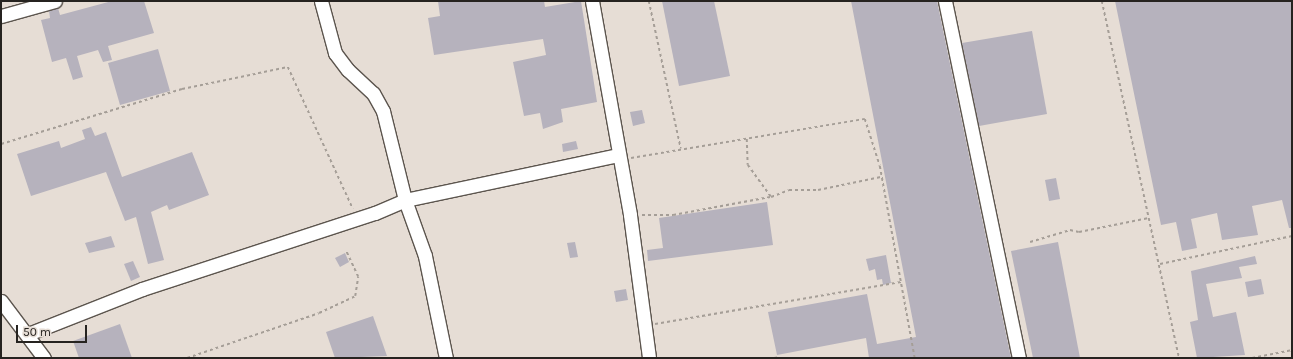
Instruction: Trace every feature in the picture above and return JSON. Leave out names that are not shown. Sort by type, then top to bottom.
[{"type":"street","points":[[1,16],[55,1]]},
{"type":"street","points":[[321,1],[335,53],[348,70],[372,93],[383,111],[405,200],[425,256],[446,358]]},
{"type":"street","points":[[592,1],[618,158],[630,215],[649,358]]},
{"type":"street","points":[[945,1],[1019,358]]},
{"type":"street","points":[[28,334],[142,289],[356,218],[405,200],[618,158]]},
{"type":"street","points":[[1,301],[28,334],[44,358]]},
{"type":"path","points":[[648,1],[681,149]]},
{"type":"path","points":[[1102,1],[1160,264],[1179,358]]},
{"type":"path","points":[[1,144],[182,89],[288,67],[356,218]]},
{"type":"path","points":[[618,158],[747,139],[864,119],[881,177],[902,282],[915,358]]},
{"type":"path","points":[[747,139],[748,165],[771,197]]},
{"type":"path","points":[[630,215],[673,215],[771,197],[788,190],[818,190],[881,177]]},
{"type":"path","points":[[1030,242],[1070,230],[1079,232],[1150,218]]},
{"type":"path","points":[[1160,264],[1292,236]]},
{"type":"path","points":[[187,358],[319,313],[355,296],[358,277],[346,251]]},
{"type":"path","points":[[644,326],[902,282]]},
{"type":"path","points":[[1252,358],[1292,350]]},
{"type":"path","points":[[774,358],[780,357]]},
{"type":"building","points":[[112,1],[144,1],[154,33],[108,46],[112,60],[103,62],[98,50],[77,56],[83,77],[73,80],[66,58],[52,62],[41,20],[50,18],[49,11],[58,8],[60,15]]},
{"type":"building","points":[[438,1],[544,1],[545,7],[581,1],[597,102],[561,109],[563,122],[543,129],[540,113],[524,116],[513,62],[546,55],[543,39],[434,55],[428,18],[440,16]]},
{"type":"building","points":[[662,1],[714,1],[730,76],[679,86]]},
{"type":"building","points":[[851,1],[937,1],[1011,358],[869,358],[866,338],[777,355],[768,312],[867,294],[877,344],[916,337]]},
{"type":"building","points":[[1115,1],[1291,1],[1292,228],[1289,228],[1282,200],[1252,206],[1258,235],[1222,240],[1217,213],[1191,219],[1197,248],[1182,251],[1176,222],[1161,225]]},
{"type":"building","points":[[1032,31],[1047,114],[979,126],[962,43]]},
{"type":"building","points":[[158,49],[170,91],[120,105],[108,63]]},
{"type":"building","points":[[642,110],[645,123],[633,126],[630,112]]},
{"type":"building","points":[[91,127],[95,136],[106,132],[122,177],[192,152],[209,195],[169,210],[167,205],[151,212],[164,260],[148,264],[136,217],[125,221],[106,172],[31,196],[17,154],[59,141],[61,148],[85,139],[82,130]]},
{"type":"building","points":[[576,141],[578,149],[563,152],[562,144]]},
{"type":"building","points":[[1056,178],[1060,199],[1049,201],[1045,180]]},
{"type":"building","points":[[767,202],[773,245],[648,261],[647,250],[663,248],[659,218]]},
{"type":"building","points":[[111,236],[115,247],[89,253],[85,243]]},
{"type":"building","points":[[575,242],[578,257],[570,258],[567,243]]},
{"type":"building","points":[[1058,242],[1080,358],[1033,358],[1011,251]]},
{"type":"building","points":[[345,253],[349,262],[340,267],[335,258]]},
{"type":"building","points":[[886,255],[891,283],[883,285],[882,279],[877,280],[875,269],[869,271],[866,259]]},
{"type":"building","points":[[1255,256],[1257,264],[1239,267],[1242,278],[1206,284],[1213,317],[1236,312],[1245,355],[1197,358],[1190,322],[1198,320],[1191,271]]},
{"type":"building","points":[[133,261],[140,277],[131,281],[124,264]]},
{"type":"building","points":[[1261,279],[1264,294],[1248,297],[1245,282]]},
{"type":"building","points":[[626,289],[628,300],[616,302],[614,291]]},
{"type":"building","points":[[373,316],[387,356],[335,358],[326,332]]},
{"type":"building","points":[[120,324],[132,358],[79,358],[73,341]]}]
